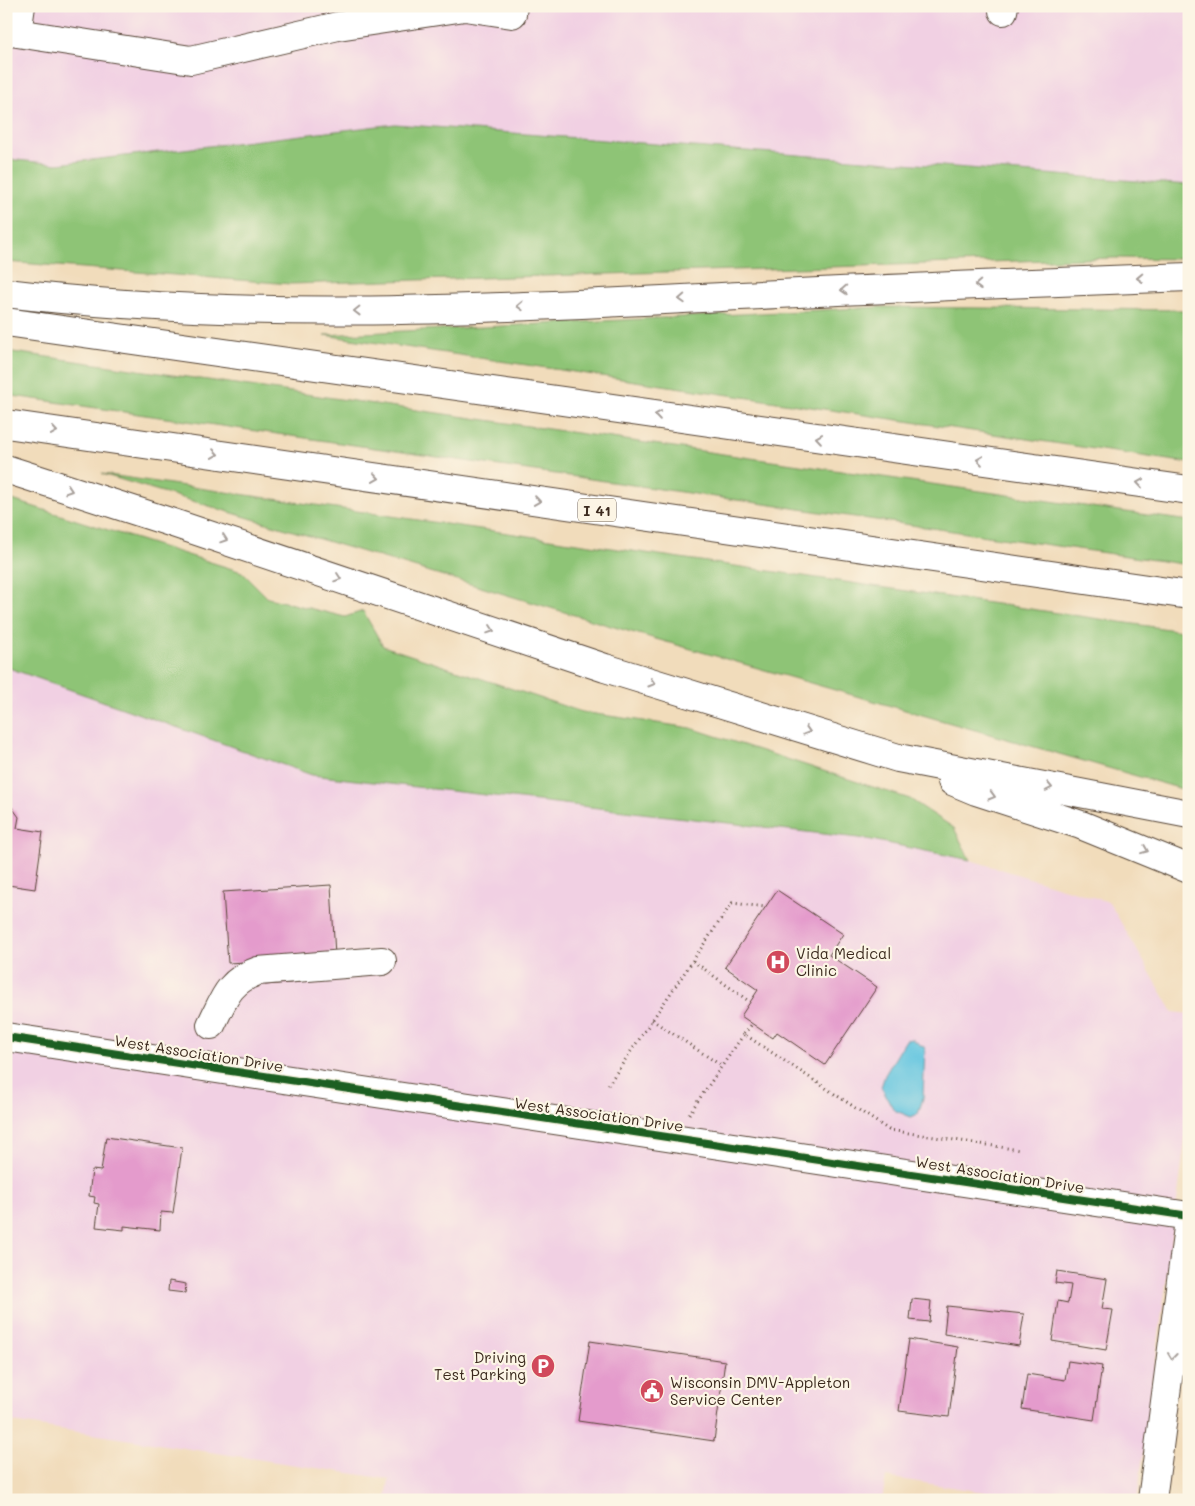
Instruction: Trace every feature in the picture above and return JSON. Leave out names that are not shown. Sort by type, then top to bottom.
[{"type":"main road","points":[[21,6],[16,33],[191,60],[338,26],[465,7],[512,14],[513,6]]},
{"type":"main road","points":[[6,293],[132,305],[327,311],[577,304],[893,288],[1189,277]]},
{"type":"main road","points":[[6,322],[1189,490]]},
{"type":"main road","name":"I 41","points":[[6,424],[1189,595]]},
{"type":"main road","points":[[6,470],[174,522],[605,668],[898,758],[1189,814]]},
{"type":"main road","points":[[898,758],[976,792],[1082,825],[1189,869]]},
{"type":"main road","points":[[212,1025],[228,992],[242,976],[258,971],[382,961]]},
{"type":"main road","name":"West Association Drive","points":[[6,1037],[1189,1216]]},
{"type":"main road","points":[[1152,1500],[1189,1220]]},
{"type":"path","points":[[608,1085],[732,903],[765,907]]},
{"type":"path","points":[[692,961],[750,1002]]},
{"type":"path","points":[[652,1020],[722,1066]]},
{"type":"path","points":[[673,1139],[752,1024]]},
{"type":"path","points":[[744,1034],[889,1130],[1020,1150]]},
{"type":"shaded area","points":[[6,6],[1189,6],[1189,185],[1066,177],[57,164],[6,159]]},
{"type":"shaded area","points":[[6,667],[312,775],[867,839],[970,860],[1109,902],[1173,1012],[1189,1014],[1189,1111],[1137,1500],[1036,1500],[886,1477],[882,1500],[386,1500],[389,1479],[6,1421]]},
{"type":"green space","points":[[395,124],[1189,185],[1189,259],[1114,258],[291,284],[6,262],[6,159],[57,164]]},
{"type":"green space","points":[[880,307],[1189,310],[1189,463],[324,335]]},
{"type":"green space","points":[[6,351],[1189,521],[1189,565],[6,395]]},
{"type":"green space","points":[[102,474],[1189,632],[1189,791],[621,629]]},
{"type":"green space","points":[[6,498],[242,572],[268,598],[345,617],[363,611],[383,646],[582,712],[691,728],[910,799],[954,828],[970,860],[867,839],[312,775],[6,667]]},
{"type":"water","points":[[912,1039],[925,1048],[923,1098],[918,1114],[911,1117],[894,1110],[881,1087],[885,1075],[906,1040]]},
{"type":"building","points":[[6,805],[11,806],[19,817],[17,828],[43,832],[35,889],[8,885],[6,890]]},
{"type":"building","points":[[331,885],[335,956],[300,958],[302,982],[265,985],[264,961],[228,963],[223,892]]},
{"type":"building","points":[[777,890],[843,934],[829,955],[877,987],[825,1065],[777,1032],[773,1038],[741,1016],[758,990],[725,967]]},
{"type":"building","points":[[106,1137],[182,1148],[173,1213],[161,1212],[160,1230],[124,1226],[124,1230],[96,1227],[99,1204],[94,1203],[95,1197],[89,1196],[92,1170],[101,1171]]},
{"type":"building","points":[[1057,1271],[1107,1279],[1102,1309],[1113,1310],[1106,1350],[1052,1341],[1058,1301],[1068,1303],[1071,1285],[1055,1283]]},
{"type":"building","points":[[169,1281],[186,1284],[185,1293],[168,1291]]},
{"type":"building","points":[[912,1299],[931,1301],[929,1322],[910,1320]]},
{"type":"building","points":[[947,1306],[1024,1314],[1019,1346],[944,1334]]},
{"type":"building","points":[[909,1339],[958,1347],[949,1417],[899,1411]]},
{"type":"building","name":"Wisconsin DMV-Appleton Service Center","points":[[590,1341],[725,1361],[714,1441],[578,1421]]},
{"type":"building","points":[[1068,1361],[1102,1366],[1094,1420],[1022,1409],[1027,1374],[1065,1380]]},
{"type":"cycle path","points":[[6,1037],[1189,1216]]},
{"type":"place","name":"Vida Medical Clinic","points":[[778,962]]},
{"type":"place","name":"Driving Test Parking","points":[[543,1366]]},
{"type":"place","name":"Wisconsin DMV-Appleton Service Center","points":[[652,1391]]}]
